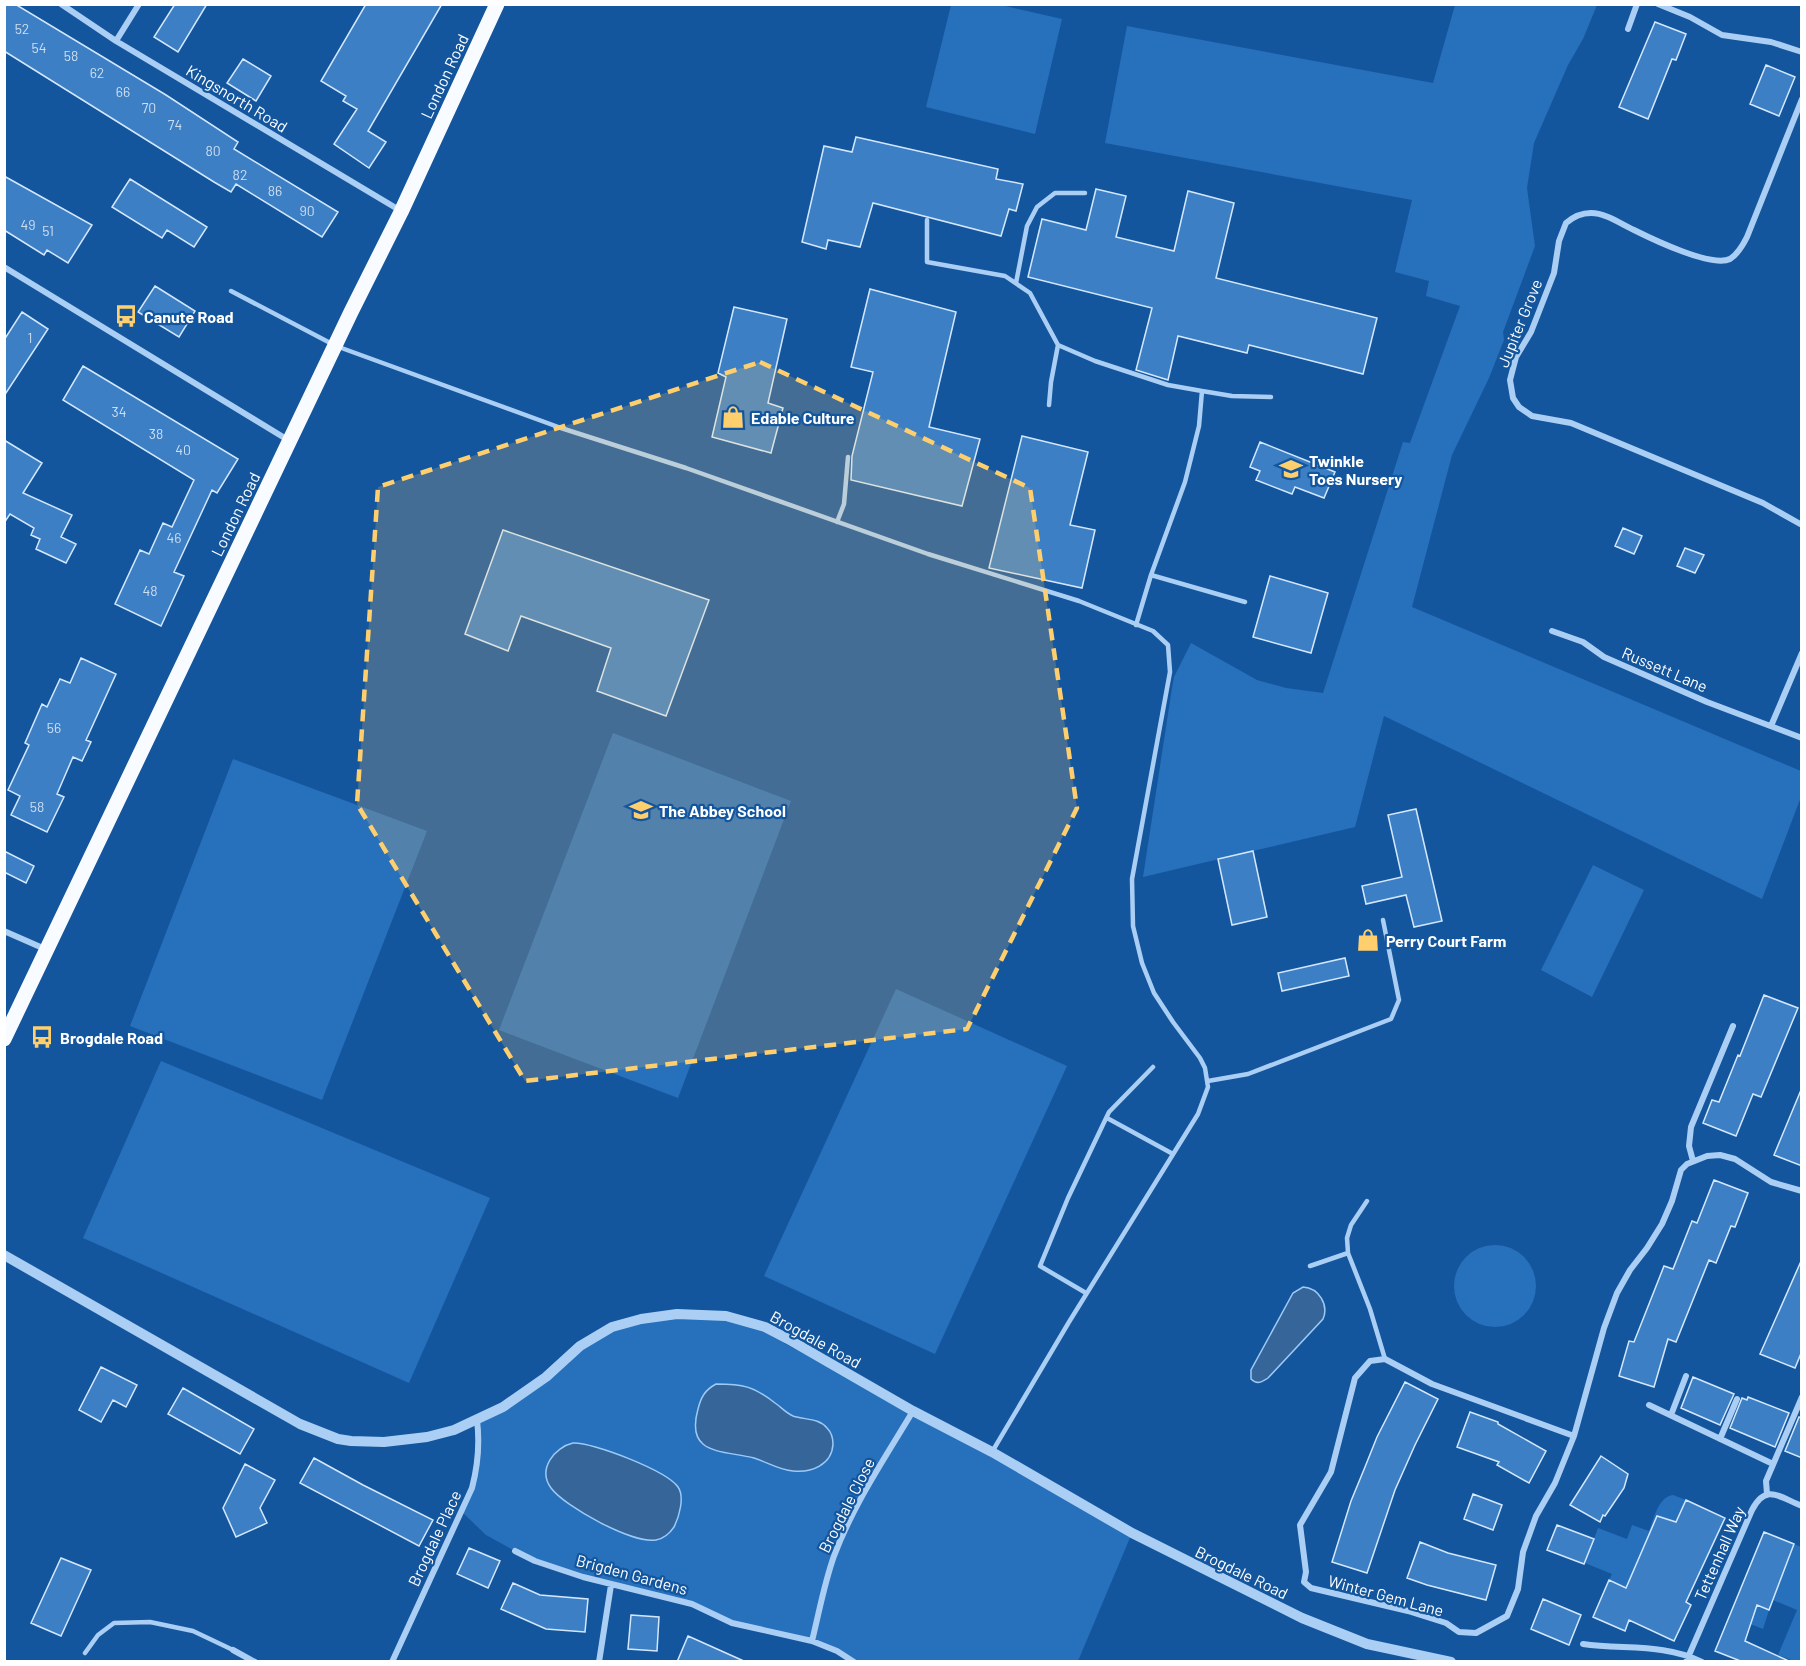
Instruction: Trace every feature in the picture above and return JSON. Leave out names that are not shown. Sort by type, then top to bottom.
[{"type":"main road","name":"London Road","points":[[4,1039],[401,212],[497,4]]},
{"type":"street","name":"Kingsnorth Road","points":[[61,4],[116,41],[401,212]]},
{"type":"street","points":[[116,41],[139,4]]},
{"type":"street","points":[[1628,29],[1637,4]]},
{"type":"street","points":[[1658,4],[1690,17],[1722,35],[1771,42],[1802,52]]},
{"type":"street","name":"Jupiter Grove","points":[[1802,99],[1747,237],[1741,248],[1729,259],[1714,261],[1698,257],[1594,213],[1582,214],[1566,223],[1559,241],[1554,273],[1531,332],[1516,357],[1510,380],[1513,398],[1532,416],[1571,423],[1763,503],[1802,525]]},
{"type":"street","points":[[4,267],[290,441]]},
{"type":"street","name":"Russett Lane","points":[[1552,631],[1583,642],[1607,659],[1707,702],[1802,738]]},
{"type":"street","points":[[1771,726],[1802,653]]},
{"type":"street","points":[[4,931],[47,950]]},
{"type":"street","points":[[1733,1026],[1691,1127],[1689,1146],[1693,1161],[1713,1156],[1735,1159],[1771,1182],[1802,1191]]},
{"type":"street","name":"Winter Gem Lane","points":[[1385,1359],[1370,1361],[1355,1378],[1333,1466],[1300,1525],[1306,1572],[1304,1582],[1311,1588],[1348,1599],[1408,1611],[1446,1623],[1459,1632],[1476,1633],[1508,1616],[1514,1603],[1523,1552],[1536,1516],[1555,1483],[1574,1436],[1604,1328],[1617,1293],[1662,1224],[1681,1170],[1693,1161]]},
{"type":"street","name":"Brogdale Road","points":[[4,1255],[300,1424],[322,1434],[351,1442],[384,1442],[427,1437],[454,1430],[503,1407],[528,1391],[597,1335],[627,1323],[676,1314],[726,1316],[765,1327],[913,1411],[992,1452],[1158,1547],[1302,1618],[1367,1644],[1451,1662]]},
{"type":"street","points":[[1385,1359],[1431,1384],[1574,1436]]},
{"type":"street","points":[[1671,1415],[1686,1376]]},
{"type":"street","points":[[1802,1396],[1766,1481],[1767,1494],[1802,1506]]},
{"type":"street","points":[[1720,1439],[1737,1399]]},
{"type":"street","points":[[1649,1405],[1773,1464]]},
{"type":"street","name":"Brogdale Close","points":[[812,1641],[830,1566],[838,1545],[871,1480],[913,1411]]},
{"type":"street","name":"Brogdale Place","points":[[392,1662],[472,1488],[478,1463],[477,1420]]},
{"type":"street","name":"Tettenhall Way","points":[[1687,1658],[1755,1505],[1762,1496],[1767,1494]]},
{"type":"street","name":"Brigden Gardens","points":[[515,1551],[535,1561],[611,1585],[692,1604],[732,1623],[812,1641]]},
{"type":"street","points":[[599,1662],[611,1585]]},
{"type":"street","points":[[812,1641],[837,1651],[855,1662]]},
{"type":"street","points":[[1583,1644],[1610,1648],[1660,1648],[1702,1662]]},
{"type":"street","points":[[233,1650],[255,1662]]},
{"type":"lane","points":[[1016,283],[1027,226],[1037,207],[1055,193],[1085,193]]},
{"type":"lane","points":[[927,220],[927,262],[1005,276],[1030,293],[1058,345],[1095,361],[1168,385],[1232,396],[1271,397]]},
{"type":"lane","points":[[231,291],[336,346],[561,428],[686,468],[928,554],[1079,601],[1153,631],[1168,645],[1170,672],[1132,879],[1133,926],[1142,963],[1154,993],[1200,1058],[1208,1081],[1205,1100],[1086,1293],[992,1452]]},
{"type":"lane","points":[[1049,405],[1058,345]]},
{"type":"lane","points":[[1136,625],[1150,575],[1185,482],[1199,426],[1202,391]]},
{"type":"lane","points":[[837,522],[844,504],[848,457]]},
{"type":"lane","points":[[1150,575],[1245,602]]},
{"type":"lane","points":[[1208,1081],[1248,1074],[1391,1019],[1399,1000],[1383,920]]},
{"type":"lane","points":[[1086,1293],[1040,1266],[1068,1198],[1109,1112],[1153,1066]]},
{"type":"lane","points":[[1107,1118],[1173,1154]]},
{"type":"lane","points":[[1367,1201],[1351,1225],[1347,1238],[1348,1252],[1370,1309],[1385,1359]]},
{"type":"lane","points":[[1310,1266],[1348,1252]]},
{"type":"lane","points":[[85,1653],[99,1635],[114,1623],[132,1622],[150,1622],[193,1631],[233,1650]]},
{"type":"highlighted area","points":[[760,362],[1030,488],[1077,808],[967,1029],[525,1081],[357,804],[378,487]]},
{"type":"shaded area","points":[[951,5],[1001,5],[1062,19],[1035,134],[926,107]]},
{"type":"shaded area","points":[[1455,5],[1597,5],[1534,143],[1527,188],[1535,246],[1503,332],[1504,340],[1489,378],[1452,455],[1412,607],[1801,771],[1801,797],[1762,899],[1384,716],[1355,827],[1143,877],[1174,677],[1191,643],[1257,680],[1286,688],[1323,693],[1403,442],[1410,443],[1460,306],[1426,296],[1429,281],[1395,272],[1412,200],[1105,143],[1127,26],[1433,83]]},
{"type":"shaded area","points":[[613,733],[791,801],[678,1098],[499,1030]]},
{"type":"shaded area","points":[[233,759],[427,831],[322,1100],[130,1026]]},
{"type":"shaded area","points":[[1593,865],[1644,890],[1592,997],[1541,970]]},
{"type":"shaded area","points":[[896,989],[1067,1066],[935,1354],[764,1276]]},
{"type":"shaded area","points":[[161,1061],[490,1198],[409,1383],[83,1238]]},
{"type":"shaded area","points":[[1495,1245],[1511,1248],[1524,1257],[1533,1270],[1536,1286],[1533,1302],[1524,1315],[1511,1324],[1495,1327],[1479,1324],[1466,1315],[1457,1302],[1454,1286],[1457,1270],[1466,1257],[1479,1248]]},
{"type":"shaded area","points":[[1303,1287],[1314,1290],[1321,1298],[1325,1308],[1323,1319],[1268,1378],[1260,1382],[1253,1381],[1251,1370],[1293,1293]]},
{"type":"shaded area","points":[[656,1316],[740,1319],[1132,1533],[1078,1661],[854,1662],[825,1646],[740,1626],[707,1611],[611,1585],[515,1551],[486,1535],[462,1512],[475,1475],[477,1420],[597,1335]]},
{"type":"shaded area","points":[[716,1384],[741,1386],[754,1390],[790,1415],[824,1425],[830,1431],[833,1440],[829,1457],[813,1469],[793,1471],[778,1468],[754,1458],[719,1451],[702,1443],[697,1435],[695,1424],[698,1409],[706,1391]]},
{"type":"shaded area","points":[[573,1443],[612,1452],[671,1480],[678,1487],[681,1496],[678,1518],[674,1527],[664,1537],[645,1540],[600,1523],[559,1496],[547,1481],[547,1466],[554,1454]]},
{"type":"shaded area","points":[[1673,1495],[1686,1500],[1678,1518],[1694,1525],[1629,1589],[1609,1580],[1612,1574],[1585,1563],[1598,1528],[1627,1539],[1632,1525],[1649,1531],[1660,1504]]},
{"type":"shaded area","points":[[1794,1544],[1801,1547],[1801,1661],[1778,1655],[1797,1610],[1773,1600]]},
{"type":"shaded area","points":[[1738,1596],[1769,1610],[1763,1629],[1730,1616]]},
{"type":"building","points":[[4,4],[15,4],[166,95],[238,142],[234,149],[338,212],[322,237],[236,184],[231,192],[4,51]]},
{"type":"building","points":[[175,4],[207,4],[178,52],[154,37]]},
{"type":"building","points":[[366,4],[442,4],[368,131],[386,142],[369,168],[334,144],[357,109],[343,101],[346,96],[321,81]]},
{"type":"building","points":[[1655,22],[1686,34],[1676,60],[1672,59],[1648,119],[1619,107]]},
{"type":"building","points":[[243,59],[271,76],[256,101],[227,83]]},
{"type":"building","points":[[1766,65],[1795,77],[1779,116],[1750,104]]},
{"type":"building","points":[[856,137],[998,169],[996,179],[1023,184],[1016,211],[1009,209],[1001,236],[873,203],[860,247],[828,240],[826,249],[802,242],[824,146],[852,152]]},
{"type":"building","points":[[4,176],[92,225],[68,263],[47,250],[44,255],[4,230]]},
{"type":"building","points":[[130,179],[207,227],[194,247],[167,230],[162,238],[112,207]]},
{"type":"building","points":[[1096,189],[1126,196],[1116,237],[1174,251],[1188,191],[1234,203],[1216,278],[1377,318],[1363,374],[1249,345],[1247,353],[1178,336],[1168,380],[1136,370],[1152,308],[1028,277],[1042,219],[1086,230]]},
{"type":"building","points":[[155,286],[195,311],[179,337],[138,312]]},
{"type":"building","points":[[870,289],[956,312],[929,427],[980,439],[962,506],[851,480],[852,456],[873,372],[851,367]]},
{"type":"building","points":[[734,307],[787,319],[768,403],[783,408],[771,453],[712,437],[726,377],[718,373]]},
{"type":"building","points":[[22,312],[48,329],[4,396],[4,340]]},
{"type":"building","points":[[83,366],[238,459],[217,493],[212,490],[174,572],[184,576],[161,626],[115,604],[140,550],[149,554],[163,523],[172,527],[194,480],[63,400]]},
{"type":"building","points":[[1022,436],[1088,452],[1070,525],[1095,530],[1082,588],[989,568]]},
{"type":"building","points":[[4,440],[42,463],[23,493],[72,515],[61,537],[76,544],[66,563],[36,549],[40,539],[31,535],[34,528],[10,514],[4,523]]},
{"type":"building","name":"Twinkle Toes Nursery","points":[[1260,442],[1335,472],[1324,498],[1295,487],[1292,494],[1256,480],[1260,471],[1250,467]]},
{"type":"building","points":[[1623,528],[1642,536],[1634,554],[1615,546]]},
{"type":"building","points":[[503,530],[709,600],[666,716],[597,691],[611,648],[521,616],[508,651],[465,634]]},
{"type":"building","points":[[1685,548],[1704,555],[1695,573],[1677,566]]},
{"type":"building","points":[[1270,576],[1328,593],[1311,653],[1253,637]]},
{"type":"building","points":[[81,658],[116,674],[86,740],[91,742],[82,761],[73,757],[57,794],[64,797],[47,832],[11,815],[20,796],[8,790],[29,745],[25,743],[42,704],[47,707],[60,679],[70,683]]},
{"type":"building","points":[[1416,809],[1442,921],[1414,927],[1406,895],[1366,904],[1362,886],[1402,877],[1388,815]]},
{"type":"building","points":[[4,851],[34,866],[26,883],[4,872]]},
{"type":"building","points":[[1253,851],[1267,917],[1232,925],[1218,859]]},
{"type":"building","points":[[1345,958],[1349,976],[1282,991],[1278,973]]},
{"type":"building","points":[[1764,995],[1798,1008],[1761,1097],[1753,1094],[1736,1136],[1703,1123],[1712,1100],[1719,1102]]},
{"type":"building","points":[[1802,1090],[1802,1166],[1774,1155]]},
{"type":"building","points":[[1714,1180],[1748,1193],[1735,1227],[1731,1226],[1716,1263],[1709,1260],[1676,1342],[1668,1339],[1654,1387],[1619,1376],[1629,1341],[1634,1342],[1664,1266],[1673,1269],[1692,1221],[1697,1223]]},
{"type":"building","points":[[1802,1259],[1802,1351],[1795,1368],[1760,1354]]},
{"type":"building","points":[[101,1367],[137,1385],[126,1407],[113,1400],[101,1422],[79,1410]]},
{"type":"building","points":[[1693,1377],[1734,1394],[1720,1425],[1681,1408]]},
{"type":"building","points":[[1405,1382],[1438,1399],[1395,1490],[1367,1573],[1332,1562],[1351,1501],[1377,1437]]},
{"type":"building","points":[[183,1388],[254,1429],[240,1454],[168,1414]]},
{"type":"building","points":[[1748,1397],[1789,1413],[1775,1447],[1730,1428],[1742,1398],[1747,1400]]},
{"type":"building","points":[[1470,1412],[1498,1422],[1546,1451],[1529,1483],[1497,1465],[1499,1462],[1457,1447]]},
{"type":"building","points":[[1799,1417],[1802,1418],[1802,1458],[1785,1451]]},
{"type":"building","points":[[1601,1456],[1628,1474],[1624,1488],[1600,1522],[1570,1505]]},
{"type":"building","points":[[314,1458],[433,1520],[419,1546],[300,1483]]},
{"type":"building","points":[[245,1464],[275,1480],[260,1508],[267,1523],[236,1537],[223,1508]]},
{"type":"building","points":[[1473,1494],[1502,1505],[1493,1530],[1464,1519]]},
{"type":"building","points":[[1686,1500],[1725,1518],[1686,1602],[1691,1605],[1674,1641],[1629,1620],[1625,1631],[1593,1617],[1609,1580],[1626,1588],[1657,1516],[1676,1522]]},
{"type":"building","points":[[1557,1525],[1594,1539],[1584,1564],[1547,1550]]},
{"type":"building","points":[[1764,1532],[1794,1544],[1769,1610],[1757,1605],[1745,1641],[1791,1662],[1743,1662],[1715,1651]]},
{"type":"building","points":[[1420,1542],[1448,1553],[1496,1565],[1486,1600],[1407,1578]]},
{"type":"building","points":[[469,1548],[500,1561],[488,1588],[457,1574]]},
{"type":"building","points":[[61,1558],[91,1570],[61,1636],[31,1623]]},
{"type":"building","points":[[513,1583],[540,1595],[588,1599],[585,1632],[546,1629],[501,1609]]},
{"type":"building","points":[[1543,1599],[1581,1615],[1569,1645],[1531,1629]]},
{"type":"building","points":[[631,1615],[659,1617],[657,1651],[628,1649]]},
{"type":"building","points":[[688,1636],[746,1662],[677,1662]]},
{"type":"place","name":"Canute Road","points":[[126,316]]},
{"type":"place","name":"Edable Culture","points":[[733,417]]},
{"type":"place","name":"Twinkle Toes Nursery","points":[[1291,469]]},
{"type":"place","name":"The Abbey School","points":[[641,810]]},
{"type":"place","name":"Perry Court Farm","points":[[1368,940]]},
{"type":"place","name":"Brogdale Road","points":[[42,1037]]}]
